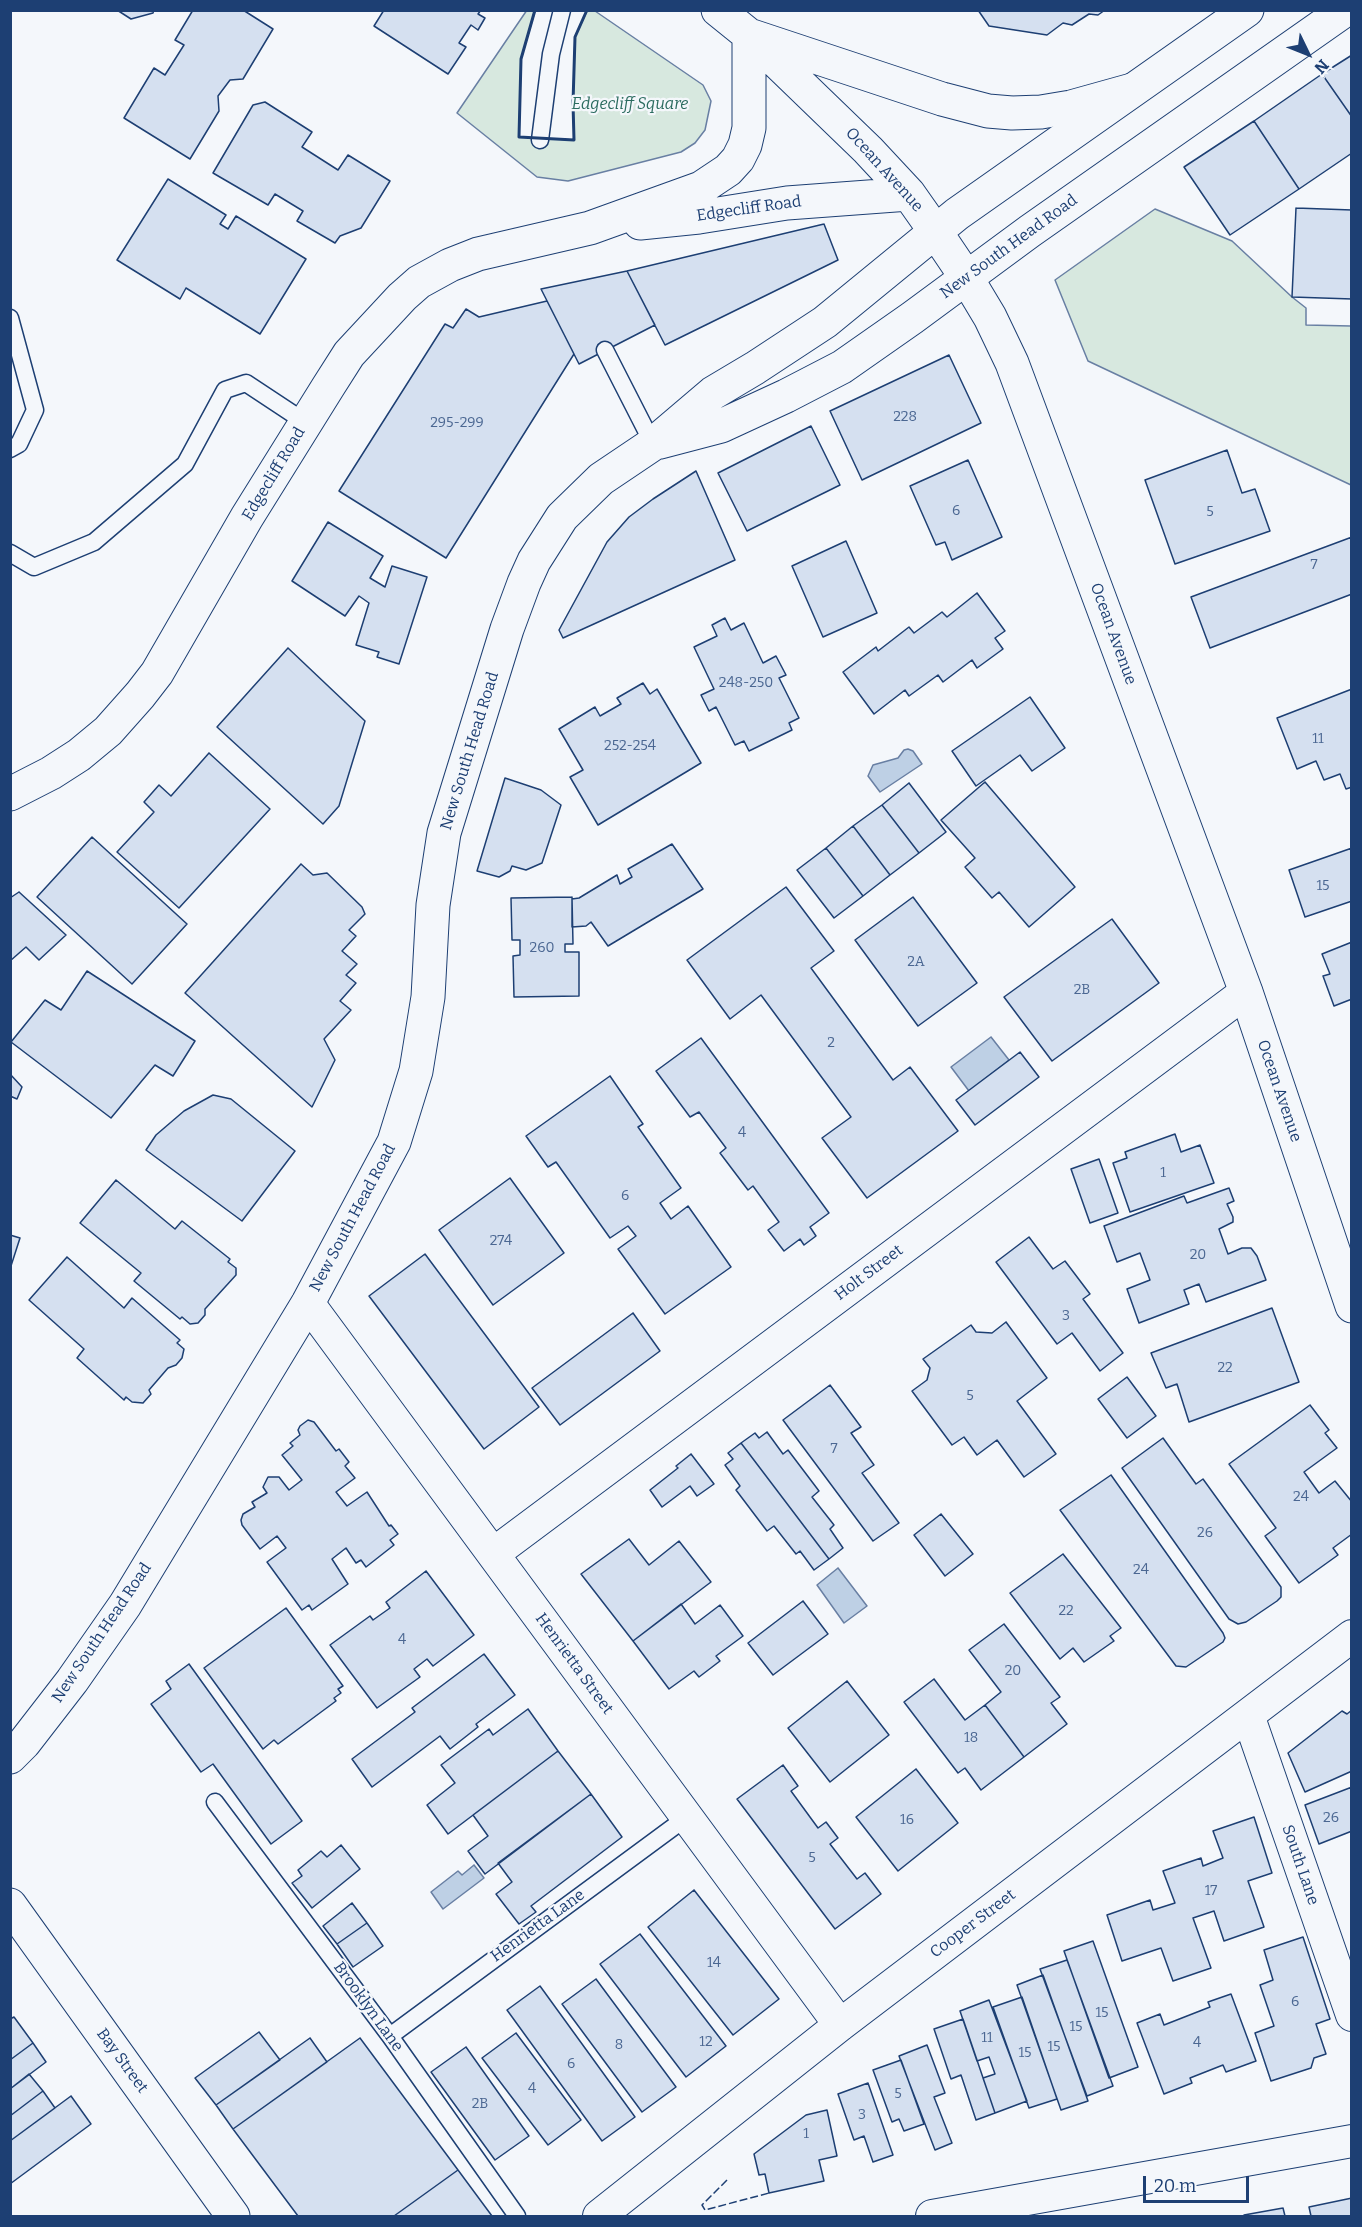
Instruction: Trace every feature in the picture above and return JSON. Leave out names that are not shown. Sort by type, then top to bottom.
[{"type":"main road","name":"Ocean Avenue","points":[[718,10],[743,23],[909,194],[966,277],[990,317],[1012,363],[1245,992],[1352,1306]]},
{"type":"main road","name":"New South Head Road","points":[[10,1756],[24,1743],[72,1681],[125,1605],[308,1303],[394,1142],[416,1071],[428,997],[432,905],[444,833],[507,629],[524,583],[548,538],[568,510],[601,479],[652,444],[713,393],[825,322],[863,293],[935,231],[984,194],[1247,10]]},
{"type":"main road","name":"New South Head Road","points":[[652,444],[721,426],[842,367],[1345,10]]},
{"type":"main road","points":[[743,23],[942,99],[988,111],[1041,112],[1071,107],[1137,89]]},
{"type":"main road","name":"Edgecliff Road","points":[[10,794],[51,773],[79,755],[108,731],[140,695],[157,673],[247,518],[349,354],[372,327],[419,282],[450,264],[478,254],[590,228],[701,188],[728,170],[738,159],[745,145],[749,128],[743,23]]},
{"type":"main road","name":"Edgecliff Road","points":[[590,228],[699,217],[787,202],[909,194]]},
{"type":"main road","name":"Bay Street","points":[[10,1905],[233,2217]]},
{"type":"street","name":"Holt Street","points":[[493,1554],[1245,992]]},
{"type":"street","name":"Henrietta Street","points":[[308,1303],[840,2025]]},
{"type":"street","name":"Cooper Street","points":[[608,2214],[840,2025],[1352,1636]]},
{"type":"street","name":"South Lane","points":[[1248,1715],[1352,2015]]},
{"type":"street","points":[[932,2217],[1352,2141]]},
{"type":"lane","points":[[540,140],[551,54],[562,10]]},
{"type":"lane","points":[[10,318],[35,410],[18,444],[10,449]]},
{"type":"lane","points":[[605,350],[652,444]]},
{"type":"lane","points":[[10,553],[34,567],[94,542],[185,464],[225,390],[246,383],[306,422]]},
{"type":"lane","name":"Brooklyn Lane","points":[[215,1802],[390,2036],[517,2217]]},
{"type":"lane","name":"Henrietta Lane","points":[[390,2036],[687,1817]]},
{"type":"green space","name":"Edgecliff Square","points":[[527,10],[535,11],[521,59],[519,137],[574,140],[575,37],[587,11],[595,11],[703,85],[711,101],[705,130],[695,143],[681,152],[568,181],[537,177],[457,113]]},
{"type":"green space","points":[[1155,209],[1232,241],[1306,308],[1306,325],[1351,326],[1351,485],[1088,361],[1055,280]]},
{"type":"water","points":[[904,750],[913,751],[922,764],[880,792],[868,776],[873,765],[898,758]]},
{"type":"water","points":[[991,1037],[1009,1060],[969,1091],[951,1067]]},
{"type":"water","points":[[838,1568],[867,1606],[844,1623],[817,1585]]},
{"type":"water","points":[[474,1865],[484,1878],[443,1909],[431,1892],[458,1871],[462,1875]]},
{"type":"building","points":[[117,10],[154,10],[153,13],[131,19]]},
{"type":"building","points":[[193,10],[243,10],[273,29],[243,79],[230,80],[218,96],[219,111],[190,159],[124,118],[154,68],[165,75],[184,45],[175,40]]},
{"type":"building","points":[[384,10],[481,10],[478,14],[485,18],[478,30],[471,25],[459,43],[466,47],[448,74],[374,26]]},
{"type":"building","points":[[978,10],[1105,10],[1098,15],[1089,14],[1072,25],[1063,23],[1047,35],[989,26]]},
{"type":"building","points":[[1352,55],[1352,117],[1322,74]]},
{"type":"building","points":[[1322,74],[1352,117],[1352,153],[1299,189],[1254,121]]},
{"type":"building","points":[[265,102],[312,132],[302,147],[338,170],[348,155],[390,181],[361,228],[340,236],[335,243],[297,221],[303,211],[275,194],[268,205],[213,173],[253,105]]},
{"type":"building","points":[[1254,121],[1299,189],[1230,235],[1184,167]]},
{"type":"building","points":[[168,179],[226,215],[220,224],[228,229],[236,216],[306,259],[260,334],[186,288],[180,299],[117,260]]},
{"type":"building","points":[[1296,208],[1352,210],[1352,299],[1292,297]]},
{"type":"building","points":[[824,224],[838,260],[665,345],[627,271]]},
{"type":"building","points":[[627,271],[655,325],[579,364],[541,289]]},
{"type":"building","points":[[547,301],[574,354],[446,558],[339,491],[445,324],[453,328],[466,309],[479,317]]},
{"type":"building","points":[[949,355],[981,423],[862,480],[830,411]]},
{"type":"building","points":[[811,426],[840,485],[747,531],[718,473]]},
{"type":"building","points":[[1227,450],[1242,493],[1255,489],[1270,531],[1175,564],[1145,480]]},
{"type":"building","points":[[968,460],[1002,537],[952,560],[945,542],[936,545],[910,486]]},
{"type":"building","points":[[696,471],[735,560],[563,638],[559,630],[607,542],[629,517]]},
{"type":"building","points":[[328,522],[383,556],[370,578],[385,587],[392,566],[427,577],[399,664],[377,657],[379,652],[356,645],[369,603],[359,596],[345,616],[292,581]]},
{"type":"building","points":[[1352,537],[1352,594],[1210,648],[1191,597]]},
{"type":"building","points":[[846,541],[877,613],[823,637],[792,566]]},
{"type":"building","points":[[977,593],[1005,631],[995,638],[1003,649],[977,668],[972,660],[943,682],[938,675],[909,696],[905,690],[874,714],[843,672],[876,647],[878,651],[909,627],[914,633],[942,612],[947,617]]},
{"type":"building","points":[[725,618],[731,630],[744,623],[763,663],[776,656],[786,675],[779,678],[799,718],[789,723],[792,730],[749,751],[744,741],[735,745],[716,707],[709,711],[701,695],[714,689],[694,647],[717,636],[712,625]]},
{"type":"building","points":[[288,648],[365,721],[339,806],[323,824],[217,727]]},
{"type":"building","points":[[643,683],[650,694],[657,689],[701,763],[598,825],[570,777],[583,770],[559,729],[595,707],[600,716],[621,704],[617,698]]},
{"type":"building","points":[[1352,689],[1352,787],[1346,789],[1340,774],[1324,780],[1316,761],[1297,769],[1277,718]]},
{"type":"building","points":[[1030,697],[1065,748],[1032,771],[1020,755],[976,786],[952,751]]},
{"type":"building","points":[[209,753],[270,809],[179,908],[117,852],[154,812],[144,802],[159,785],[171,796]]},
{"type":"building","points":[[505,778],[541,790],[561,805],[542,863],[526,870],[512,866],[510,871],[499,877],[477,871]]},
{"type":"building","points":[[985,782],[1075,887],[1029,927],[999,892],[992,898],[965,867],[975,858],[941,820]]},
{"type":"building","points":[[909,783],[946,832],[919,853],[882,805]]},
{"type":"building","points":[[882,805],[919,853],[890,875],[853,826]]},
{"type":"building","points":[[853,826],[890,875],[863,896],[826,848]]},
{"type":"building","points":[[92,837],[187,924],[132,984],[37,897]]},
{"type":"building","points":[[672,844],[703,889],[608,946],[591,922],[586,926],[572,927],[572,899],[579,898],[617,875],[620,884],[632,877],[628,869]]},
{"type":"building","points":[[826,848],[863,896],[834,918],[797,870]]},
{"type":"building","points":[[1352,848],[1352,901],[1305,917],[1289,870]]},
{"type":"building","points":[[301,864],[313,875],[327,873],[362,907],[365,914],[349,930],[356,936],[342,951],[357,964],[346,975],[356,983],[340,1001],[351,1010],[324,1039],[335,1060],[312,1107],[185,993]]},
{"type":"building","points":[[786,887],[834,951],[811,968],[893,1080],[910,1067],[958,1131],[867,1198],[822,1138],[851,1117],[761,995],[730,1019],[687,960]]},
{"type":"building","points":[[19,892],[66,935],[39,960],[26,947],[10,961],[10,898]]},
{"type":"building","points":[[572,897],[573,944],[565,944],[565,952],[579,952],[579,996],[514,997],[513,956],[520,955],[520,940],[512,940],[511,898]]},
{"type":"building","points":[[913,897],[977,983],[918,1026],[855,940]]},
{"type":"building","points":[[1112,919],[1159,983],[1052,1061],[1004,997]]},
{"type":"building","points":[[1352,942],[1352,999],[1334,1006],[1323,976],[1330,974],[1322,954]]},
{"type":"building","points":[[87,971],[195,1041],[173,1076],[155,1065],[111,1118],[11,1042],[45,1000],[61,1010]]},
{"type":"building","points":[[701,1038],[829,1213],[810,1227],[816,1236],[804,1245],[800,1239],[784,1251],[768,1230],[779,1222],[753,1186],[748,1190],[720,1153],[726,1148],[699,1112],[690,1117],[656,1071]]},
{"type":"building","points":[[1020,1052],[1039,1077],[975,1125],[956,1100]]},
{"type":"building","points":[[10,1074],[22,1087],[17,1099],[10,1096]]},
{"type":"building","points":[[610,1076],[643,1124],[638,1127],[681,1188],[660,1203],[671,1219],[688,1206],[731,1267],[665,1314],[618,1249],[636,1236],[628,1226],[610,1238],[556,1162],[548,1167],[526,1136]]},
{"type":"building","points":[[213,1095],[231,1099],[295,1151],[242,1221],[146,1150],[156,1135],[184,1111]]},
{"type":"building","points":[[1175,1134],[1181,1152],[1200,1145],[1214,1183],[1130,1212],[1113,1163],[1127,1158],[1125,1152]]},
{"type":"building","points":[[1099,1159],[1118,1213],[1090,1223],[1071,1169]]},
{"type":"building","points":[[510,1178],[564,1253],[493,1305],[439,1230]]},
{"type":"building","points":[[116,1180],[175,1229],[182,1221],[230,1259],[228,1262],[236,1268],[236,1275],[205,1309],[205,1315],[198,1323],[190,1324],[182,1317],[180,1319],[134,1281],[141,1273],[80,1223]]},
{"type":"building","points":[[1229,1188],[1234,1201],[1227,1204],[1233,1222],[1219,1229],[1228,1254],[1242,1248],[1251,1248],[1257,1256],[1266,1280],[1206,1302],[1199,1284],[1184,1290],[1189,1304],[1139,1323],[1127,1289],[1150,1280],[1140,1253],[1117,1262],[1104,1226],[1184,1196],[1187,1203]]},
{"type":"building","points":[[10,1235],[20,1238],[10,1269]]},
{"type":"building","points":[[1029,1237],[1053,1269],[1065,1261],[1090,1294],[1083,1299],[1123,1353],[1100,1371],[1072,1333],[1057,1344],[996,1262]]},
{"type":"building","points":[[425,1254],[539,1407],[484,1449],[369,1296]]},
{"type":"building","points":[[67,1257],[124,1308],[132,1298],[180,1340],[177,1343],[184,1349],[182,1358],[176,1365],[168,1368],[149,1390],[151,1394],[143,1403],[132,1402],[126,1397],[124,1400],[77,1358],[84,1349],[29,1300]]},
{"type":"building","points":[[1272,1308],[1299,1382],[1189,1422],[1177,1384],[1166,1388],[1151,1353]]},
{"type":"building","points":[[633,1313],[660,1351],[560,1425],[532,1388]]},
{"type":"building","points":[[1006,1322],[1047,1378],[1017,1401],[1056,1454],[1024,1477],[997,1440],[977,1455],[964,1437],[952,1445],[912,1391],[927,1380],[930,1368],[923,1359],[971,1325],[976,1332],[992,1333]]},
{"type":"building","points":[[1127,1377],[1156,1416],[1127,1438],[1098,1399]]},
{"type":"building","points":[[830,1385],[861,1427],[851,1433],[874,1465],[862,1473],[899,1523],[873,1541],[783,1420]]},
{"type":"building","points":[[1310,1405],[1329,1430],[1325,1433],[1337,1448],[1304,1472],[1319,1493],[1335,1481],[1352,1502],[1352,1534],[1333,1548],[1338,1555],[1299,1583],[1265,1536],[1276,1528],[1229,1464]]},
{"type":"building","points":[[308,1420],[314,1422],[336,1451],[339,1449],[349,1462],[345,1466],[355,1478],[336,1492],[347,1506],[367,1492],[389,1526],[391,1525],[398,1534],[390,1540],[394,1545],[366,1567],[361,1560],[356,1563],[346,1548],[332,1559],[348,1584],[312,1610],[309,1605],[302,1610],[267,1562],[286,1548],[277,1536],[260,1549],[242,1525],[241,1520],[243,1514],[255,1507],[252,1502],[267,1493],[263,1487],[268,1477],[279,1477],[289,1490],[302,1480],[282,1455],[293,1446],[290,1443],[300,1435],[298,1430],[300,1426]]},
{"type":"building","points":[[767,1432],[783,1454],[788,1450],[819,1491],[812,1497],[834,1525],[830,1529],[843,1548],[829,1559],[741,1443],[755,1433],[759,1438]]},
{"type":"building","points":[[1163,1438],[1196,1484],[1203,1479],[1281,1587],[1281,1597],[1277,1601],[1246,1622],[1238,1624],[1229,1619],[1122,1468]]},
{"type":"building","points":[[741,1443],[829,1559],[814,1570],[800,1551],[796,1554],[774,1526],[767,1531],[736,1490],[740,1486],[725,1465],[733,1459],[728,1453]]},
{"type":"building","points":[[691,1454],[714,1484],[697,1496],[690,1486],[662,1507],[650,1490],[678,1468],[676,1466]]},
{"type":"building","points":[[1111,1475],[1225,1638],[1223,1642],[1186,1667],[1176,1666],[1060,1510]]},
{"type":"building","points":[[941,1514],[973,1554],[945,1576],[914,1535]]},
{"type":"building","points":[[629,1539],[649,1565],[679,1541],[711,1582],[633,1641],[581,1574]]},
{"type":"building","points":[[1063,1554],[1121,1628],[1110,1636],[1114,1641],[1084,1662],[1073,1648],[1060,1659],[1010,1593]]},
{"type":"building","points":[[426,1571],[474,1635],[433,1666],[427,1659],[414,1669],[420,1677],[377,1708],[330,1645],[370,1616],[373,1620],[390,1608],[386,1602]]},
{"type":"building","points":[[803,1601],[828,1634],[773,1675],[748,1643]]},
{"type":"building","points":[[681,1604],[695,1624],[720,1605],[743,1636],[716,1656],[720,1661],[699,1677],[694,1671],[669,1689],[633,1641]]},
{"type":"building","points":[[286,1608],[343,1686],[338,1689],[341,1693],[334,1698],[336,1701],[278,1744],[274,1740],[263,1749],[204,1668]]},
{"type":"building","points":[[1004,1624],[1060,1697],[1051,1703],[1067,1724],[1024,1757],[985,1705],[1001,1692],[969,1650]]},
{"type":"building","points":[[484,1654],[515,1695],[476,1724],[478,1727],[450,1749],[440,1736],[372,1787],[352,1759],[415,1712],[412,1708]]},
{"type":"building","points":[[189,1664],[302,1821],[271,1844],[213,1764],[201,1772],[151,1704],[171,1689],[166,1681]]},
{"type":"building","points":[[934,1679],[965,1720],[985,1705],[1024,1757],[981,1790],[965,1768],[958,1773],[904,1702]]},
{"type":"building","points":[[847,1681],[889,1735],[830,1782],[788,1728]]},
{"type":"building","points":[[528,1709],[558,1751],[448,1834],[427,1805],[455,1783],[441,1765],[489,1729],[493,1735]]},
{"type":"building","points":[[1352,1710],[1352,1771],[1305,1792],[1288,1753],[1342,1711],[1347,1714]]},
{"type":"building","points":[[558,1751],[591,1794],[485,1874],[468,1851],[488,1836],[473,1815]]},
{"type":"building","points":[[783,1765],[798,1786],[791,1791],[818,1828],[826,1822],[838,1838],[830,1844],[857,1879],[865,1873],[881,1894],[835,1929],[737,1799]]},
{"type":"building","points":[[916,1769],[958,1823],[898,1871],[856,1817]]},
{"type":"building","points":[[1352,1787],[1352,1831],[1319,1844],[1305,1805]]},
{"type":"building","points":[[591,1794],[622,1837],[531,1906],[536,1912],[519,1924],[496,1894],[512,1882],[498,1863]]},
{"type":"building","points":[[1254,1817],[1272,1873],[1248,1881],[1264,1927],[1224,1941],[1214,1911],[1193,1918],[1211,1968],[1173,1981],[1161,1948],[1122,1961],[1107,1915],[1150,1900],[1153,1910],[1175,1903],[1163,1871],[1201,1858],[1203,1866],[1223,1858],[1213,1831]]},
{"type":"building","points":[[341,1845],[360,1869],[312,1908],[292,1883],[302,1876],[298,1870],[321,1851],[327,1857]]},
{"type":"building","points":[[694,1890],[779,1999],[733,2035],[648,1927]]},
{"type":"building","points":[[352,1903],[367,1923],[337,1944],[323,1926]]},
{"type":"building","points":[[367,1923],[383,1946],[353,1967],[337,1944]]},
{"type":"building","points":[[640,1934],[726,2046],[686,2077],[600,1964]]},
{"type":"building","points":[[1303,1937],[1330,2019],[1316,2024],[1326,2054],[1314,2058],[1311,2068],[1271,2081],[1255,2033],[1274,2026],[1260,1985],[1273,1980],[1264,1950]]},
{"type":"building","points":[[1093,1941],[1138,2067],[1109,2078],[1064,1951]]},
{"type":"building","points":[[1067,1960],[1113,2086],[1087,2096],[1040,1969]]},
{"type":"building","points":[[1043,1975],[1088,2101],[1061,2110],[1017,1985]]},
{"type":"building","points":[[596,1979],[676,2087],[642,2112],[562,2004]]},
{"type":"building","points":[[540,1986],[635,2117],[602,2141],[507,2010]]},
{"type":"building","points":[[1231,1994],[1256,2061],[1226,2072],[1223,2065],[1190,2078],[1192,2083],[1164,2094],[1137,2023],[1160,2014],[1164,2025],[1210,2007],[1208,2002]]},
{"type":"building","points":[[1022,1997],[1057,2099],[1029,2108],[993,2007]]},
{"type":"building","points":[[989,2000],[1027,2101],[995,2113],[983,2078],[995,2074],[989,2057],[977,2061],[960,2011]]},
{"type":"building","points":[[14,2017],[33,2043],[10,2060],[10,2019]]},
{"type":"building","points":[[963,2019],[995,2113],[976,2120],[961,2075],[951,2079],[934,2029]]},
{"type":"building","points":[[259,2032],[280,2060],[216,2105],[195,2078]]},
{"type":"building","points":[[516,2033],[581,2120],[548,2145],[482,2058]]},
{"type":"building","points":[[310,2038],[327,2062],[233,2129],[216,2105]]},
{"type":"building","points":[[360,2038],[458,2170],[394,2216],[298,2216],[233,2129]]},
{"type":"building","points":[[33,2043],[46,2062],[10,2089],[10,2060]]},
{"type":"building","points":[[927,2045],[945,2093],[934,2097],[952,2143],[935,2150],[899,2056]]},
{"type":"building","points":[[466,2047],[529,2136],[495,2160],[431,2072]]},
{"type":"building","points":[[901,2060],[924,2124],[904,2131],[899,2119],[892,2122],[873,2070]]},
{"type":"building","points":[[29,2074],[43,2091],[10,2116],[10,2089]]},
{"type":"building","points":[[868,2083],[893,2155],[873,2162],[864,2136],[854,2140],[838,2094]]},
{"type":"building","points":[[43,2091],[55,2108],[10,2141],[10,2116]]},
{"type":"building","points":[[71,2096],[91,2124],[10,2184],[10,2141]]},
{"type":"building","points":[[827,2110],[837,2156],[819,2160],[824,2181],[769,2193],[765,2174],[759,2175],[754,2154],[806,2115]]},
{"type":"building","points":[[458,2170],[492,2216],[394,2216]]},
{"type":"building","points":[[1352,2198],[1352,2216],[1311,2216],[1309,2207]]},
{"type":"building","points":[[1283,2208],[1285,2216],[1244,2215]]},
{"type":"fence","points":[[727,2180],[702,2205],[705,2210],[769,2193]]},
{"type":"wall","points":[[535,10],[521,59],[519,137],[574,140],[575,37],[587,10]]}]
